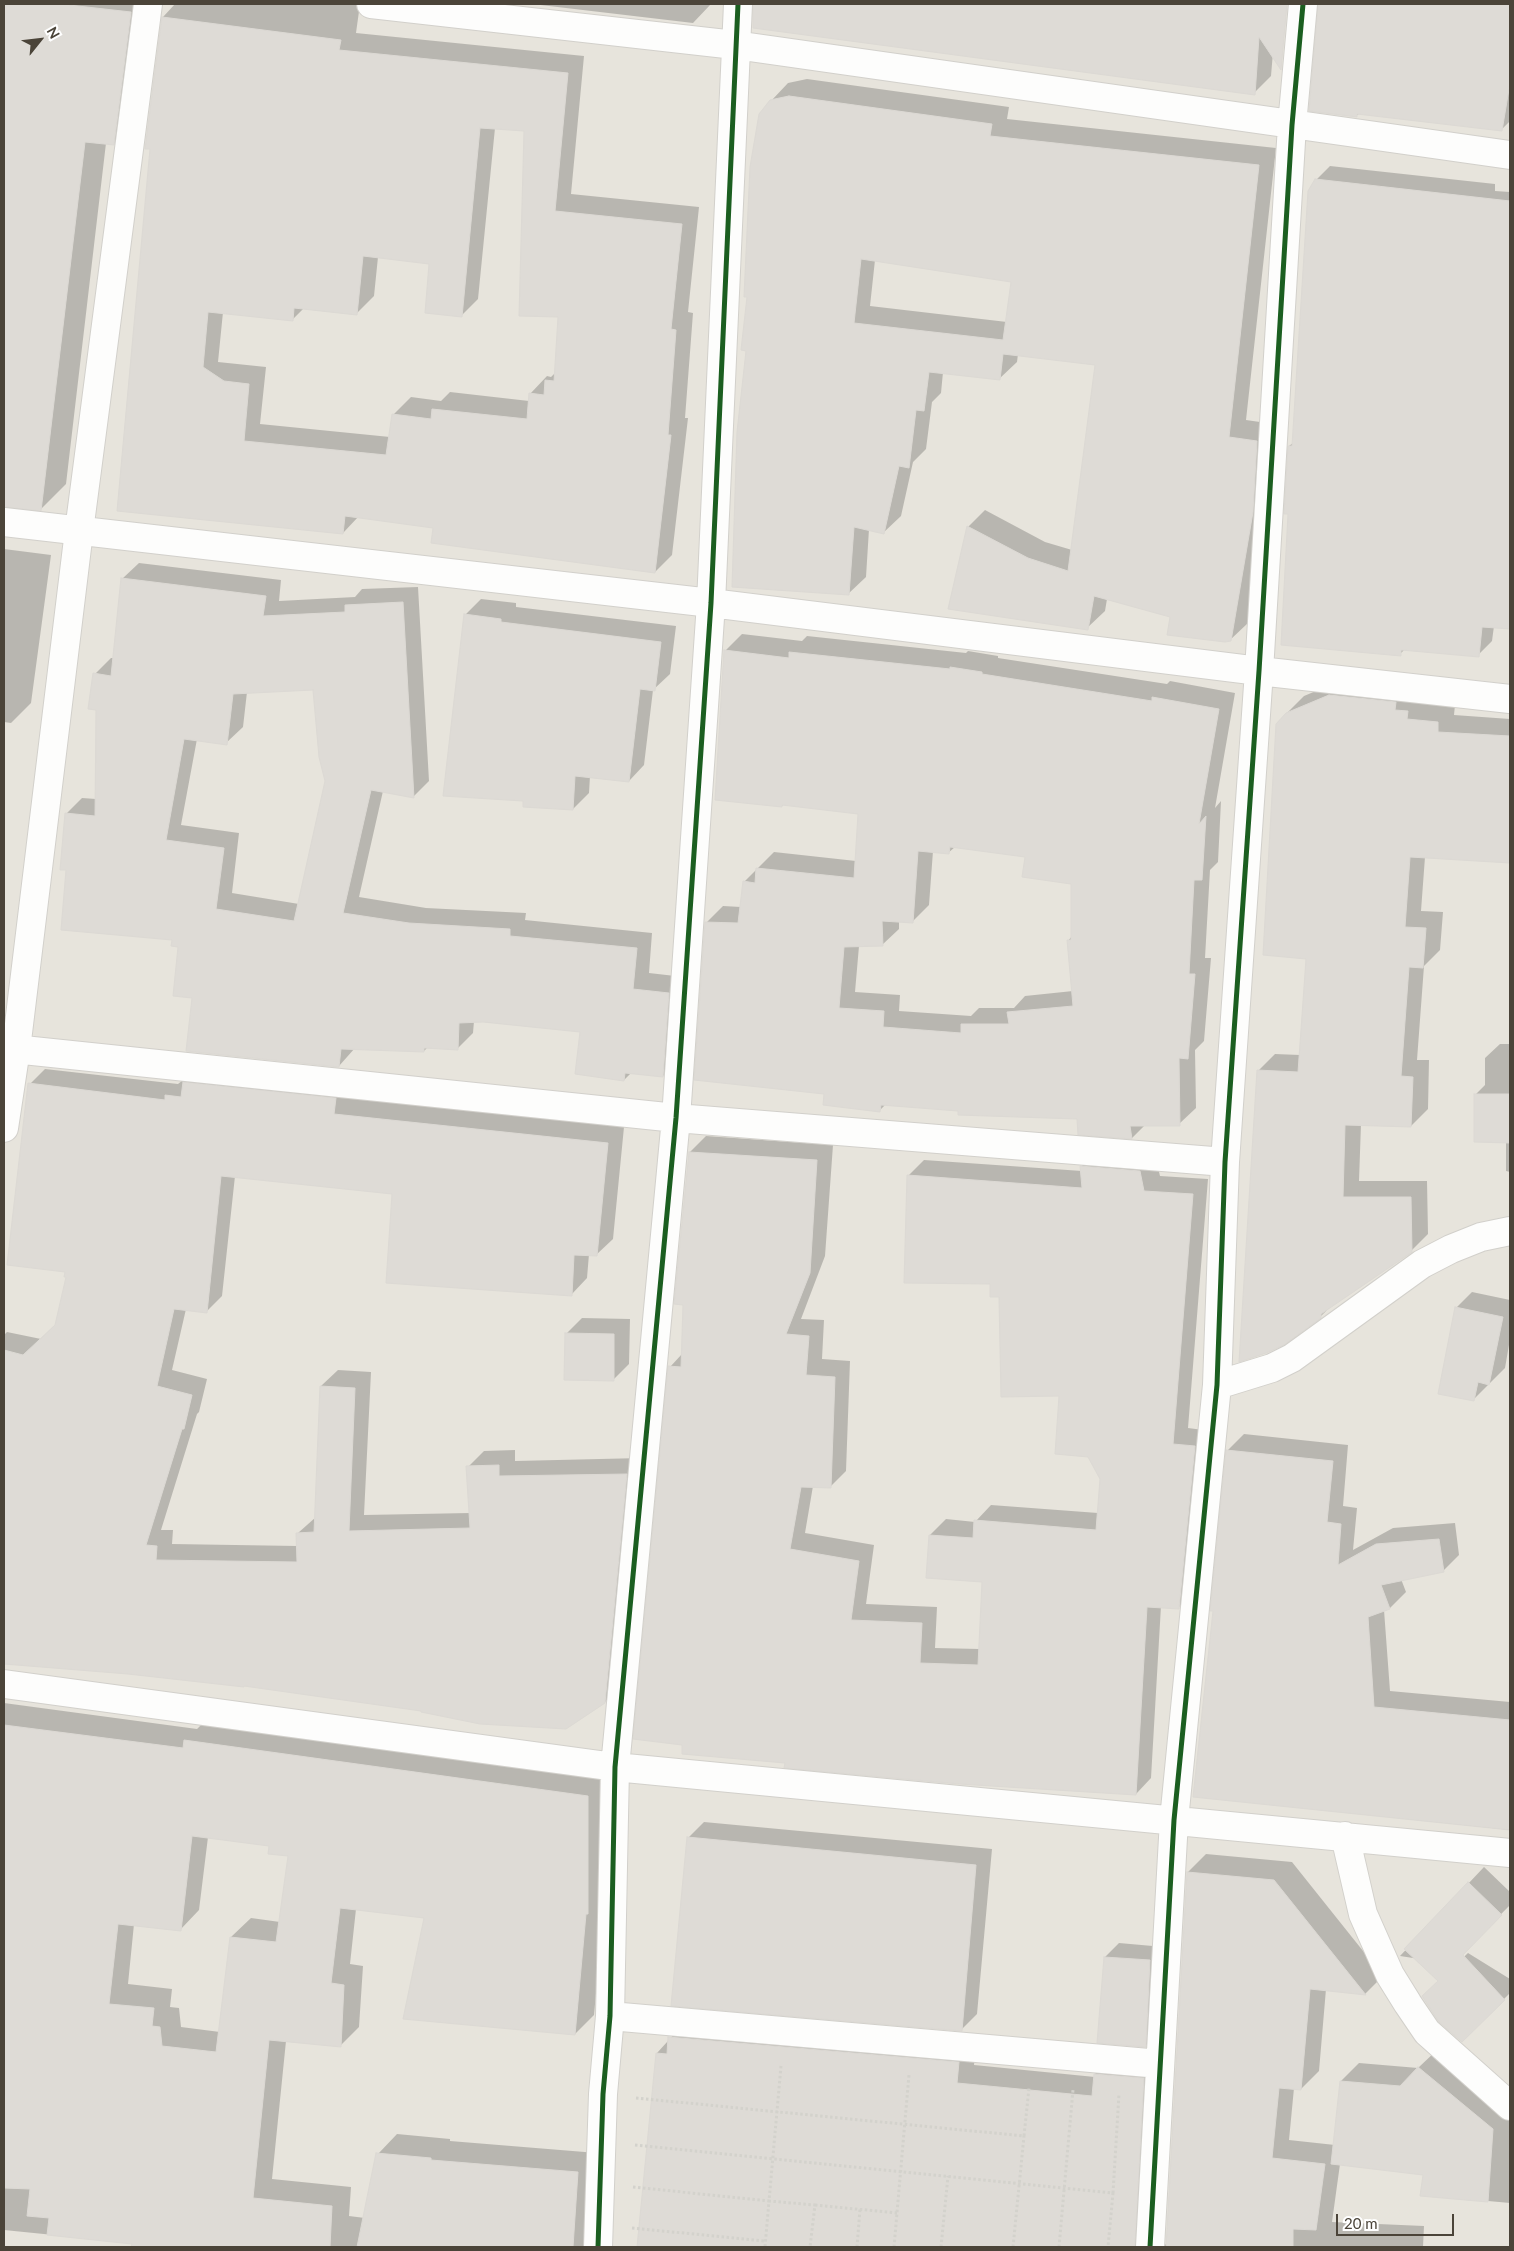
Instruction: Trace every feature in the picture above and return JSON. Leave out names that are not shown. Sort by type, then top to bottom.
[{"type":"street","points":[[4,1128],[10,1048],[148,4]]},
{"type":"street","points":[[371,4],[735,45],[1510,155]]},
{"type":"street","points":[[598,2236],[603,2094],[610,2016],[615,1768],[676,1118],[711,603],[738,4]]},
{"type":"street","points":[[1150,2247],[1174,1820],[1217,1385],[1225,1162],[1259,671],[1292,125],[1303,4]]},
{"type":"street","points":[[4,522],[711,603],[1259,671],[1510,699]]},
{"type":"street","points":[[10,1048],[676,1118],[1225,1162]]},
{"type":"street","points":[[1217,1385],[1272,1368],[1292,1358],[1422,1264],[1451,1249],[1482,1237],[1510,1231]]},
{"type":"street","points":[[4,1684],[615,1768],[1510,1853]]},
{"type":"street","points":[[1345,1836],[1363,1914],[1390,1975],[1427,2032],[1510,2106]]},
{"type":"street","points":[[610,2016],[1160,2064]]},
{"type":"path","points":[[765,2247],[785,2031]]},
{"type":"path","points":[[894,2247],[911,2042]]},
{"type":"path","points":[[1013,2247],[1033,2053]]},
{"type":"path","points":[[1059,2247],[1076,2057]]},
{"type":"path","points":[[1108,2247],[1121,2061]]},
{"type":"path","points":[[603,2094],[1024,2136]]},
{"type":"path","points":[[602,2142],[1112,2193]]},
{"type":"path","points":[[941,2247],[948,2176]]},
{"type":"path","points":[[600,2184],[897,2213]]},
{"type":"path","points":[[810,2247],[815,2205]]},
{"type":"path","points":[[857,2247],[860,2209]]},
{"type":"path","points":[[598,2236],[765,2241]]},
{"type":"shaded area","points":[[4,4],[1510,4],[1510,2247],[4,2247]]},
{"type":"building","points":[[4,4],[60,4],[131,12],[114,145],[85,142],[41,511],[4,507]]},
{"type":"building","points":[[753,4],[1287,4],[1281,70],[1259,37],[1255,95],[753,28]]},
{"type":"building","points":[[1318,4],[1510,4],[1510,83],[1502,131],[1357,114],[1357,117],[1309,111]]},
{"type":"building","points":[[162,17],[341,40],[339,50],[568,73],[555,211],[682,224],[671,329],[676,330],[668,435],[671,435],[655,573],[431,543],[433,528],[345,516],[343,534],[117,511],[150,149],[145,149]],"holes":[[[480,128],[524,131],[519,316],[558,317],[554,381],[545,380],[544,395],[529,393],[527,419],[432,409],[431,419],[392,414],[386,455],[244,441],[249,384],[224,381],[203,367],[208,312],[293,321],[294,308],[357,315],[363,256],[429,264],[425,313],[462,317]]]},
{"type":"building","points":[[789,96],[992,124],[990,136],[1259,165],[1229,437],[1257,441],[1253,512],[1231,641],[1225,642],[1167,635],[1170,617],[1094,596],[1088,630],[948,609],[967,526],[1028,558],[1068,571],[1095,365],[1003,354],[1000,380],[929,372],[924,411],[916,410],[909,468],[899,466],[884,534],[854,527],[849,595],[732,587],[737,432],[746,351],[741,350],[747,297],[744,297],[750,167],[759,114],[770,100]],"holes":[[[861,259],[1011,282],[1003,340],[854,323]]]},
{"type":"building","points":[[1315,179],[1510,201],[1510,629],[1482,627],[1479,657],[1401,650],[1401,656],[1281,645],[1288,514],[1284,514],[1288,446],[1292,446],[1308,191]]},
{"type":"building","points":[[121,578],[266,596],[263,616],[345,612],[345,605],[403,602],[414,798],[371,790],[343,913],[409,923],[510,929],[510,936],[637,948],[633,989],[669,993],[663,1077],[625,1073],[624,1081],[575,1074],[580,1032],[483,1022],[459,1023],[458,1050],[424,1048],[424,1052],[341,1049],[339,1067],[186,1051],[192,998],[173,996],[178,947],[171,946],[172,940],[61,930],[66,870],[60,870],[65,813],[95,816],[96,710],[88,709],[93,673],[111,676]],"holes":[[[313,690],[319,757],[325,781],[294,921],[216,909],[224,848],[166,840],[184,739],[227,745],[233,694]]]},
{"type":"building","points":[[464,614],[501,619],[501,622],[661,642],[655,691],[640,689],[629,782],[575,776],[573,810],[523,807],[523,801],[443,796]]},
{"type":"building","points":[[724,650],[789,658],[789,652],[950,669],[950,667],[982,672],[982,674],[1152,701],[1152,697],[1219,709],[1199,824],[1206,816],[1202,880],[1194,880],[1189,974],[1195,974],[1188,1059],[1179,1058],[1180,1126],[1130,1126],[1132,1139],[1078,1135],[1077,1119],[958,1115],[958,1111],[881,1105],[880,1112],[823,1105],[824,1094],[694,1080],[705,922],[738,923],[743,881],[755,883],[756,868],[854,878],[858,814],[782,805],[782,807],[715,800]],"holes":[[[950,847],[1025,857],[1022,877],[1071,884],[1071,940],[1067,940],[1073,1006],[1007,1012],[1009,1024],[961,1024],[961,1033],[883,1027],[884,1011],[839,1008],[844,947],[883,946],[882,921],[913,923],[918,851],[949,854]]]},
{"type":"building","points":[[1329,695],[1396,702],[1395,710],[1408,711],[1407,719],[1438,722],[1438,732],[1510,736],[1510,863],[1410,857],[1405,927],[1426,928],[1423,968],[1409,967],[1401,1076],[1413,1077],[1411,1127],[1345,1125],[1343,1197],[1411,1197],[1412,1252],[1321,1314],[1321,1318],[1284,1345],[1239,1362],[1257,1070],[1298,1072],[1306,959],[1263,955],[1276,724],[1286,713]]},
{"type":"building","points":[[183,1082],[336,1098],[334,1114],[608,1143],[597,1256],[574,1255],[572,1296],[386,1283],[392,1194],[221,1176],[207,1313],[174,1309],[157,1386],[192,1395],[184,1429],[182,1429],[146,1545],[157,1546],[156,1560],[297,1562],[296,1533],[314,1532],[320,1386],[355,1388],[349,1531],[470,1528],[466,1466],[499,1465],[499,1476],[627,1474],[605,1703],[566,1729],[480,1724],[421,1711],[244,1686],[4,1664],[4,1350],[23,1355],[55,1325],[66,1277],[64,1277],[65,1272],[7,1265],[28,1083],[165,1100],[165,1095],[181,1097]]},
{"type":"building","points":[[1474,1094],[1510,1094],[1510,1143],[1474,1142]]},
{"type":"building","points":[[689,1152],[817,1160],[810,1273],[786,1334],[809,1336],[806,1375],[835,1377],[831,1488],[801,1487],[790,1549],[859,1561],[851,1620],[922,1623],[920,1663],[978,1665],[982,1582],[926,1578],[929,1535],[973,1538],[974,1520],[1096,1530],[1100,1479],[1088,1457],[1055,1454],[1059,1396],[1001,1397],[999,1297],[990,1297],[990,1284],[904,1283],[907,1175],[1082,1188],[1080,1166],[1140,1171],[1144,1191],[1193,1194],[1173,1444],[1195,1446],[1179,1609],[1147,1607],[1136,1795],[959,1784],[784,1768],[785,1763],[682,1754],[682,1745],[633,1739],[668,1366],[681,1367],[683,1305],[674,1304]]},
{"type":"building","points":[[1455,1307],[1503,1317],[1489,1385],[1478,1382],[1474,1401],[1438,1394]]},
{"type":"building","points":[[565,1333],[614,1334],[614,1381],[564,1380]]},
{"type":"building","points":[[1226,1450],[1333,1461],[1327,1522],[1341,1524],[1338,1565],[1376,1544],[1439,1539],[1444,1572],[1381,1585],[1390,1609],[1368,1617],[1374,1707],[1510,1720],[1510,1830],[1193,1797],[1213,1611],[1210,1611]]},
{"type":"building","points":[[4,1725],[183,1748],[184,1740],[588,1796],[588,1914],[586,1914],[575,2035],[403,2019],[424,1918],[340,1908],[331,1983],[344,1985],[341,2047],[269,2040],[253,2198],[332,2206],[330,2247],[131,2247],[132,2244],[47,2235],[49,2218],[27,2216],[30,2189],[4,2188]],"holes":[[[192,1836],[269,1846],[268,1854],[288,1856],[276,1942],[230,1937],[216,2052],[162,2046],[160,2027],[152,2026],[154,2008],[109,2004],[118,1924],[181,1931]]]},
{"type":"building","points":[[687,1837],[976,1865],[962,2031],[671,2006]]},
{"type":"building","points":[[1187,1872],[1274,1880],[1366,1995],[1310,1989],[1301,2090],[1279,2088],[1272,2158],[1325,2164],[1316,2230],[1293,2229],[1293,2247],[1166,2247]]},
{"type":"building","points":[[1468,1882],[1502,1915],[1463,1955],[1505,2000],[1462,2042],[1439,2022],[1422,1996],[1438,1981],[1404,1949]]},
{"type":"building","points":[[1104,1957],[1150,1960],[1146,2047],[1097,2043]]},
{"type":"building","points":[[668,2037],[959,2062],[957,2083],[1092,2096],[1094,2074],[1144,2078],[1135,2247],[637,2247],[656,2053],[667,2054]]},
{"type":"building","points":[[1418,2067],[1493,2129],[1488,2202],[1420,2196],[1423,2175],[1331,2164],[1340,2081],[1400,2086]]},
{"type":"building","points":[[376,2153],[431,2158],[431,2160],[578,2172],[573,2247],[357,2247]]},
{"type":"cycle path","points":[[598,2247],[603,2094],[610,2016],[615,1767],[676,1118],[711,603],[738,4]]},
{"type":"cycle path","points":[[1150,2247],[1174,1820],[1217,1385],[1225,1162],[1259,671],[1292,125],[1303,4]]}]
